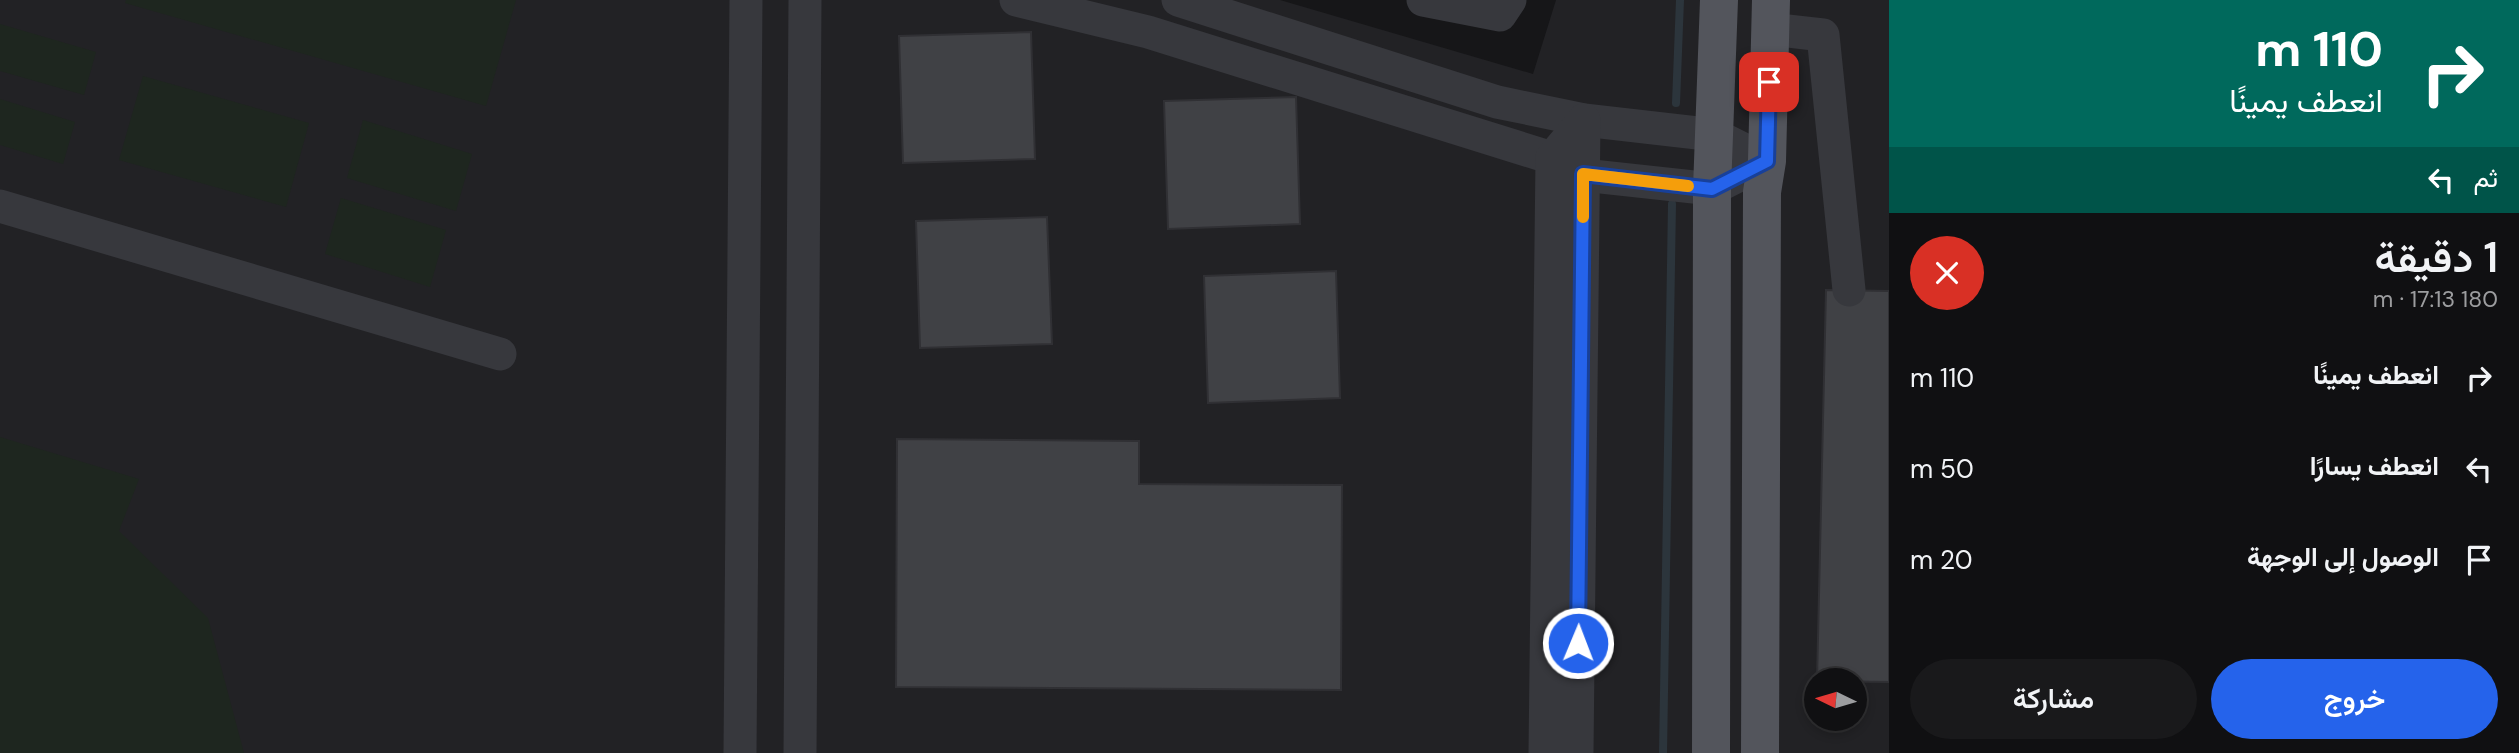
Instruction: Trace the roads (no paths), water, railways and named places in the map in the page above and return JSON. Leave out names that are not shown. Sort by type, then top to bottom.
[{"type":"main road","points":[[1711,753],[1712,189],[1719,0]]},
{"type":"main road","points":[[1760,753],[1762,192],[1767,161],[1770,14]]},
{"type":"street","points":[[740,753],[746,0]]},
{"type":"street","points":[[800,753],[805,0]]},
{"type":"street","points":[[1016,0],[1148,32],[1552,158],[1583,174],[1712,189],[1767,161]]},
{"type":"street","points":[[1178,0],[1497,102],[1584,120],[1714,135],[1767,161]]},
{"type":"street","points":[[1423,0],[1500,15],[1510,0]]},
{"type":"street","points":[[1770,14],[1823,35],[1849,290]]},
{"type":"street","points":[[1545,753],[1552,158],[1584,120]]},
{"type":"street","points":[[1577,753],[1584,120]]},
{"type":"street","points":[[0,205],[500,354]]},
{"type":"waterway","points":[[1676,103],[1680,0]]},
{"type":"waterway","points":[[1663,753],[1672,204]]}]
